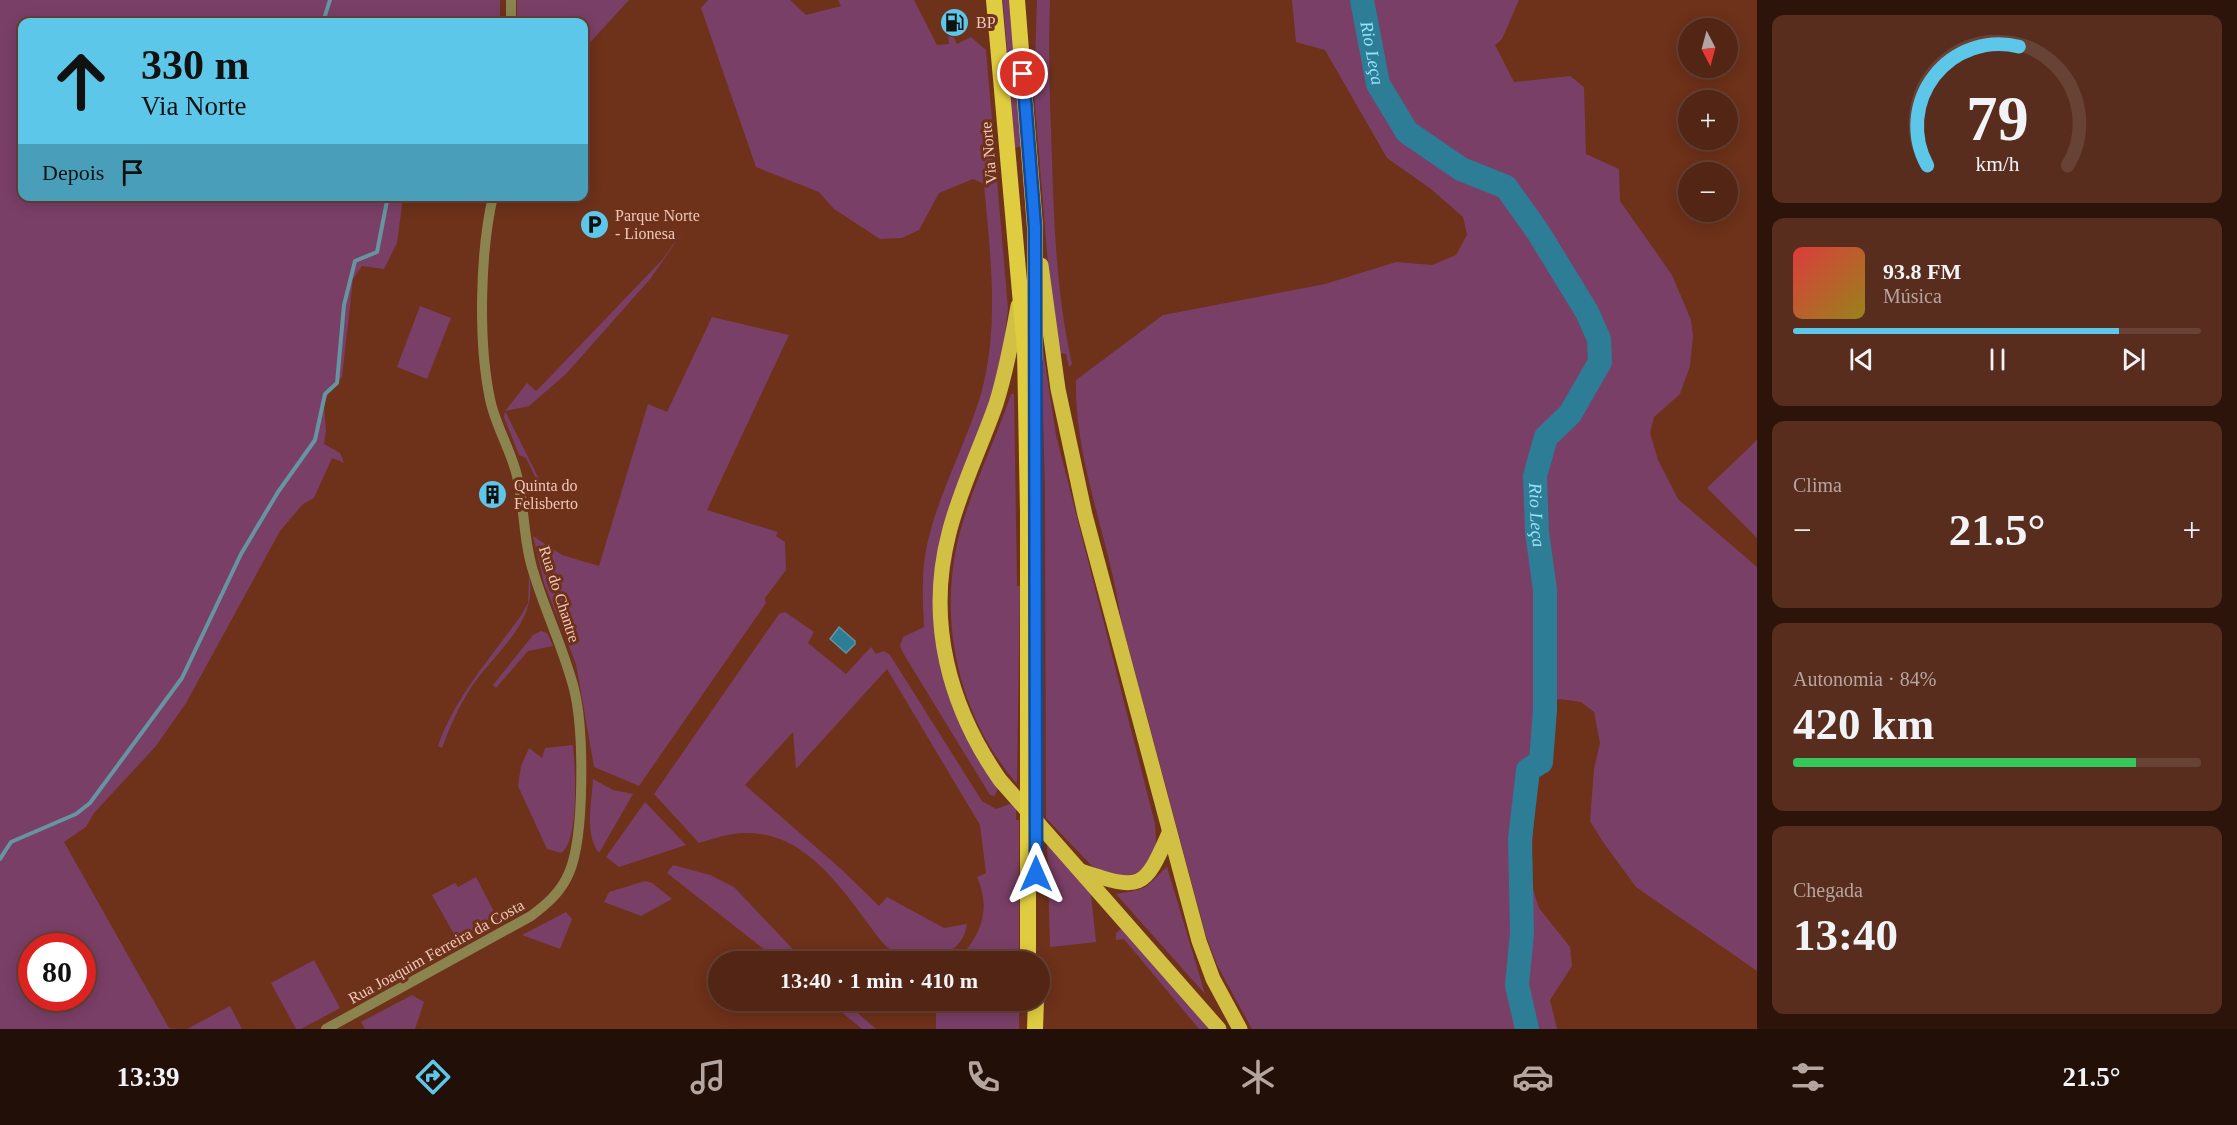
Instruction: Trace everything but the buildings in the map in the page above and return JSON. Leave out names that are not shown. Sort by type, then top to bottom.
[{"type":"highway","name":"Via Norte","points":[[994,0],[1018,304],[1024,349],[1032,801]]},
{"type":"highway","points":[[1017,0],[1035,227],[1032,826],[1028,951]]},
{"type":"highway","points":[[1032,826],[1036,951]]},
{"type":"highway","points":[[1028,1011],[1028,1029]]},
{"type":"highway","points":[[1035,1011],[1035,1029]]},
{"type":"main road","points":[[1035,227],[1056,379],[1072,462],[1199,941],[1214,979],[1240,1029]]},
{"type":"main road","points":[[1018,304],[996,402],[949,533],[939,594],[941,631],[951,683],[978,748],[1005,787],[1219,1029]]},
{"type":"main road","points":[[1081,871],[1120,884],[1135,882],[1148,876],[1156,866],[1169,833]]},
{"type":"street","points":[[511,0],[511,18]]},
{"type":"street","name":"Rua do Chantre","points":[[492,201],[485,240],[483,283],[490,399],[516,472],[530,561],[567,665],[576,699],[580,734],[576,851],[569,875],[557,893]]},
{"type":"street","name":"Rua Joaquim Ferreira da Costa","points":[[326,1029],[523,921],[557,893]]},
{"type":"shaded area","points":[[0,0],[500,0],[500,18],[18,18],[18,201],[402,201],[397,243],[384,269],[362,266],[353,279],[342,377],[328,393],[324,406],[326,431],[324,444],[340,453],[344,463],[332,458],[314,498],[303,504],[280,531],[186,703],[156,746],[94,813],[86,827],[64,842],[169,1028],[179,1029],[0,1029]]},
{"type":"shaded area","points":[[517,0],[629,0],[588,45],[588,18],[517,18]]},
{"type":"shaded area","points":[[708,0],[790,0],[806,15],[841,6],[838,0],[914,0],[937,45],[949,44],[948,33],[951,32],[957,44],[971,37],[986,50],[1008,309],[1003,351],[993,391],[970,460],[937,638],[998,787],[995,796],[990,795],[900,646],[903,637],[924,627],[923,569],[926,550],[944,490],[981,394],[987,368],[992,289],[984,184],[973,179],[939,193],[919,230],[902,238],[880,239],[834,209],[819,192],[756,167],[701,8]]},
{"type":"shaded area","points":[[1003,0],[1009,0],[1021,146],[1015,148]]},
{"type":"shaded area","points":[[1037,0],[1050,0],[1054,211],[1060,288],[1072,364],[1069,367],[1066,354],[1059,353],[1052,313],[1034,93]]},
{"type":"shaded area","points":[[1292,0],[1519,0],[1502,39],[1495,45],[1514,82],[1570,76],[1584,87],[1586,154],[1619,169],[1620,201],[1672,275],[1691,320],[1693,336],[1690,366],[1680,394],[1654,417],[1650,433],[1658,460],[1678,499],[1757,567],[1757,971],[1636,887],[1603,842],[1590,821],[1594,769],[1600,743],[1594,712],[1581,702],[1559,699],[1534,710],[1533,769],[1536,781],[1530,880],[1539,908],[1570,947],[1572,966],[1550,1000],[1557,1029],[1252,1029],[1217,965],[1206,936],[1121,620],[1109,560],[1086,470],[1077,410],[1076,380],[1163,315],[1325,284],[1396,262],[1432,265],[1456,255],[1467,235],[1463,217],[1431,189],[1387,158],[1325,50],[1296,42]]},
{"type":"shaded area","points":[[686,227],[651,278],[566,374],[529,406],[505,411],[527,383],[536,391],[547,380],[662,260]]},
{"type":"shaded area","points":[[420,306],[451,318],[427,379],[397,367]]},
{"type":"shaded area","points":[[712,317],[789,335],[707,510],[778,532],[776,536],[785,542],[786,570],[765,598],[766,603],[639,786],[594,767],[576,664],[544,583],[533,536],[562,555],[599,566],[648,404],[667,412]]},
{"type":"shaded area","points":[[1041,337],[1056,435],[1155,824],[1156,843],[1153,857],[1144,868],[1127,878],[1100,871],[1092,866],[1046,818],[1045,490]]},
{"type":"shaded area","points":[[1011,394],[1014,394],[1017,586],[1020,586],[1017,784],[997,758],[968,700],[953,637],[951,605],[952,572],[963,521]]},
{"type":"shaded area","points":[[505,411],[544,489],[543,493],[526,458],[519,455],[504,417]]},
{"type":"shaded area","points":[[1757,440],[1757,538],[1707,488]]},
{"type":"shaded area","points":[[528,603],[521,622],[512,636],[470,689],[454,718],[442,748],[438,746],[454,710]]},
{"type":"shaded area","points":[[785,612],[814,632],[808,643],[846,674],[871,647],[876,654],[884,651],[890,655],[982,801],[996,809],[1012,803],[1016,808],[1016,820],[1019,820],[1019,951],[965,951],[977,933],[983,912],[981,889],[977,877],[986,873],[980,825],[887,669],[796,769],[793,732],[745,785],[841,869],[879,906],[887,897],[944,928],[967,924],[963,938],[950,951],[893,951],[883,943],[842,889],[826,872],[792,844],[771,836],[749,833],[730,834],[699,843],[654,794],[779,614]]},
{"type":"shaded area","points":[[541,631],[547,633],[553,646],[528,651],[496,688],[493,685],[533,635]]},
{"type":"shaded area","points":[[573,745],[574,819],[567,846],[561,853],[547,849],[518,786],[521,766],[529,748],[542,758],[545,748]]},
{"type":"shaded area","points":[[593,779],[613,790],[633,794],[599,853],[594,845],[590,827]]},
{"type":"shaded area","points":[[645,802],[686,845],[619,867],[606,857]]},
{"type":"shaded area","points":[[1047,842],[1091,894],[1096,942],[1050,947]]},
{"type":"shaded area","points":[[673,865],[710,875],[734,887],[795,951],[766,951],[667,873]]},
{"type":"shaded area","points":[[1167,867],[1205,994],[1116,894],[1146,886]]},
{"type":"shaded area","points":[[476,877],[499,921],[459,943],[432,895],[455,883],[458,887]]},
{"type":"shaded area","points":[[645,881],[652,883],[672,899],[641,916],[604,902],[609,892]]},
{"type":"shaded area","points":[[566,912],[572,919],[560,949],[522,935]]},
{"type":"shaded area","points":[[1121,929],[1212,1029],[1199,1029],[1124,939],[1116,940],[1116,933]]},
{"type":"shaded area","points":[[314,960],[340,1008],[301,1029],[296,1029],[271,983]]},
{"type":"shaded area","points":[[412,995],[424,1002],[415,1029],[365,1029],[361,1022]]},
{"type":"shaded area","points":[[230,1006],[242,1029],[187,1029]]},
{"type":"shaded area","points":[[840,1011],[855,1011],[876,1029],[862,1029]]},
{"type":"shaded area","points":[[936,1011],[1019,1011],[1019,1029],[936,1029]]},
{"type":"water","points":[[839,627],[855,641],[846,653],[830,639]]},
{"type":"waterway","points":[[324,18],[330,0]]},
{"type":"waterway","name":"Rio Leça","points":[[1362,0],[1378,84],[1407,132],[1461,169],[1506,187],[1538,232],[1587,312],[1599,339],[1600,362],[1570,414],[1546,437],[1535,476],[1537,532],[1545,590],[1545,710],[1541,762],[1528,770],[1520,839],[1522,933],[1517,985],[1527,1029]]},
{"type":"waterway","points":[[0,859],[11,842],[76,814],[90,803],[182,678],[241,554],[278,492],[315,440],[325,394],[337,383],[344,305],[355,261],[377,252],[387,201]]},
{"type":"place","name":"BP","points":[[955,22]]},
{"type":"place","name":"Parque Norte - Lionesa","points":[[594,224]]},
{"type":"place","name":"Quinta do Felisberto","points":[[493,494]]},
{"type":"route","points":[[1023,74],[1035,227],[1036,874]]}]
